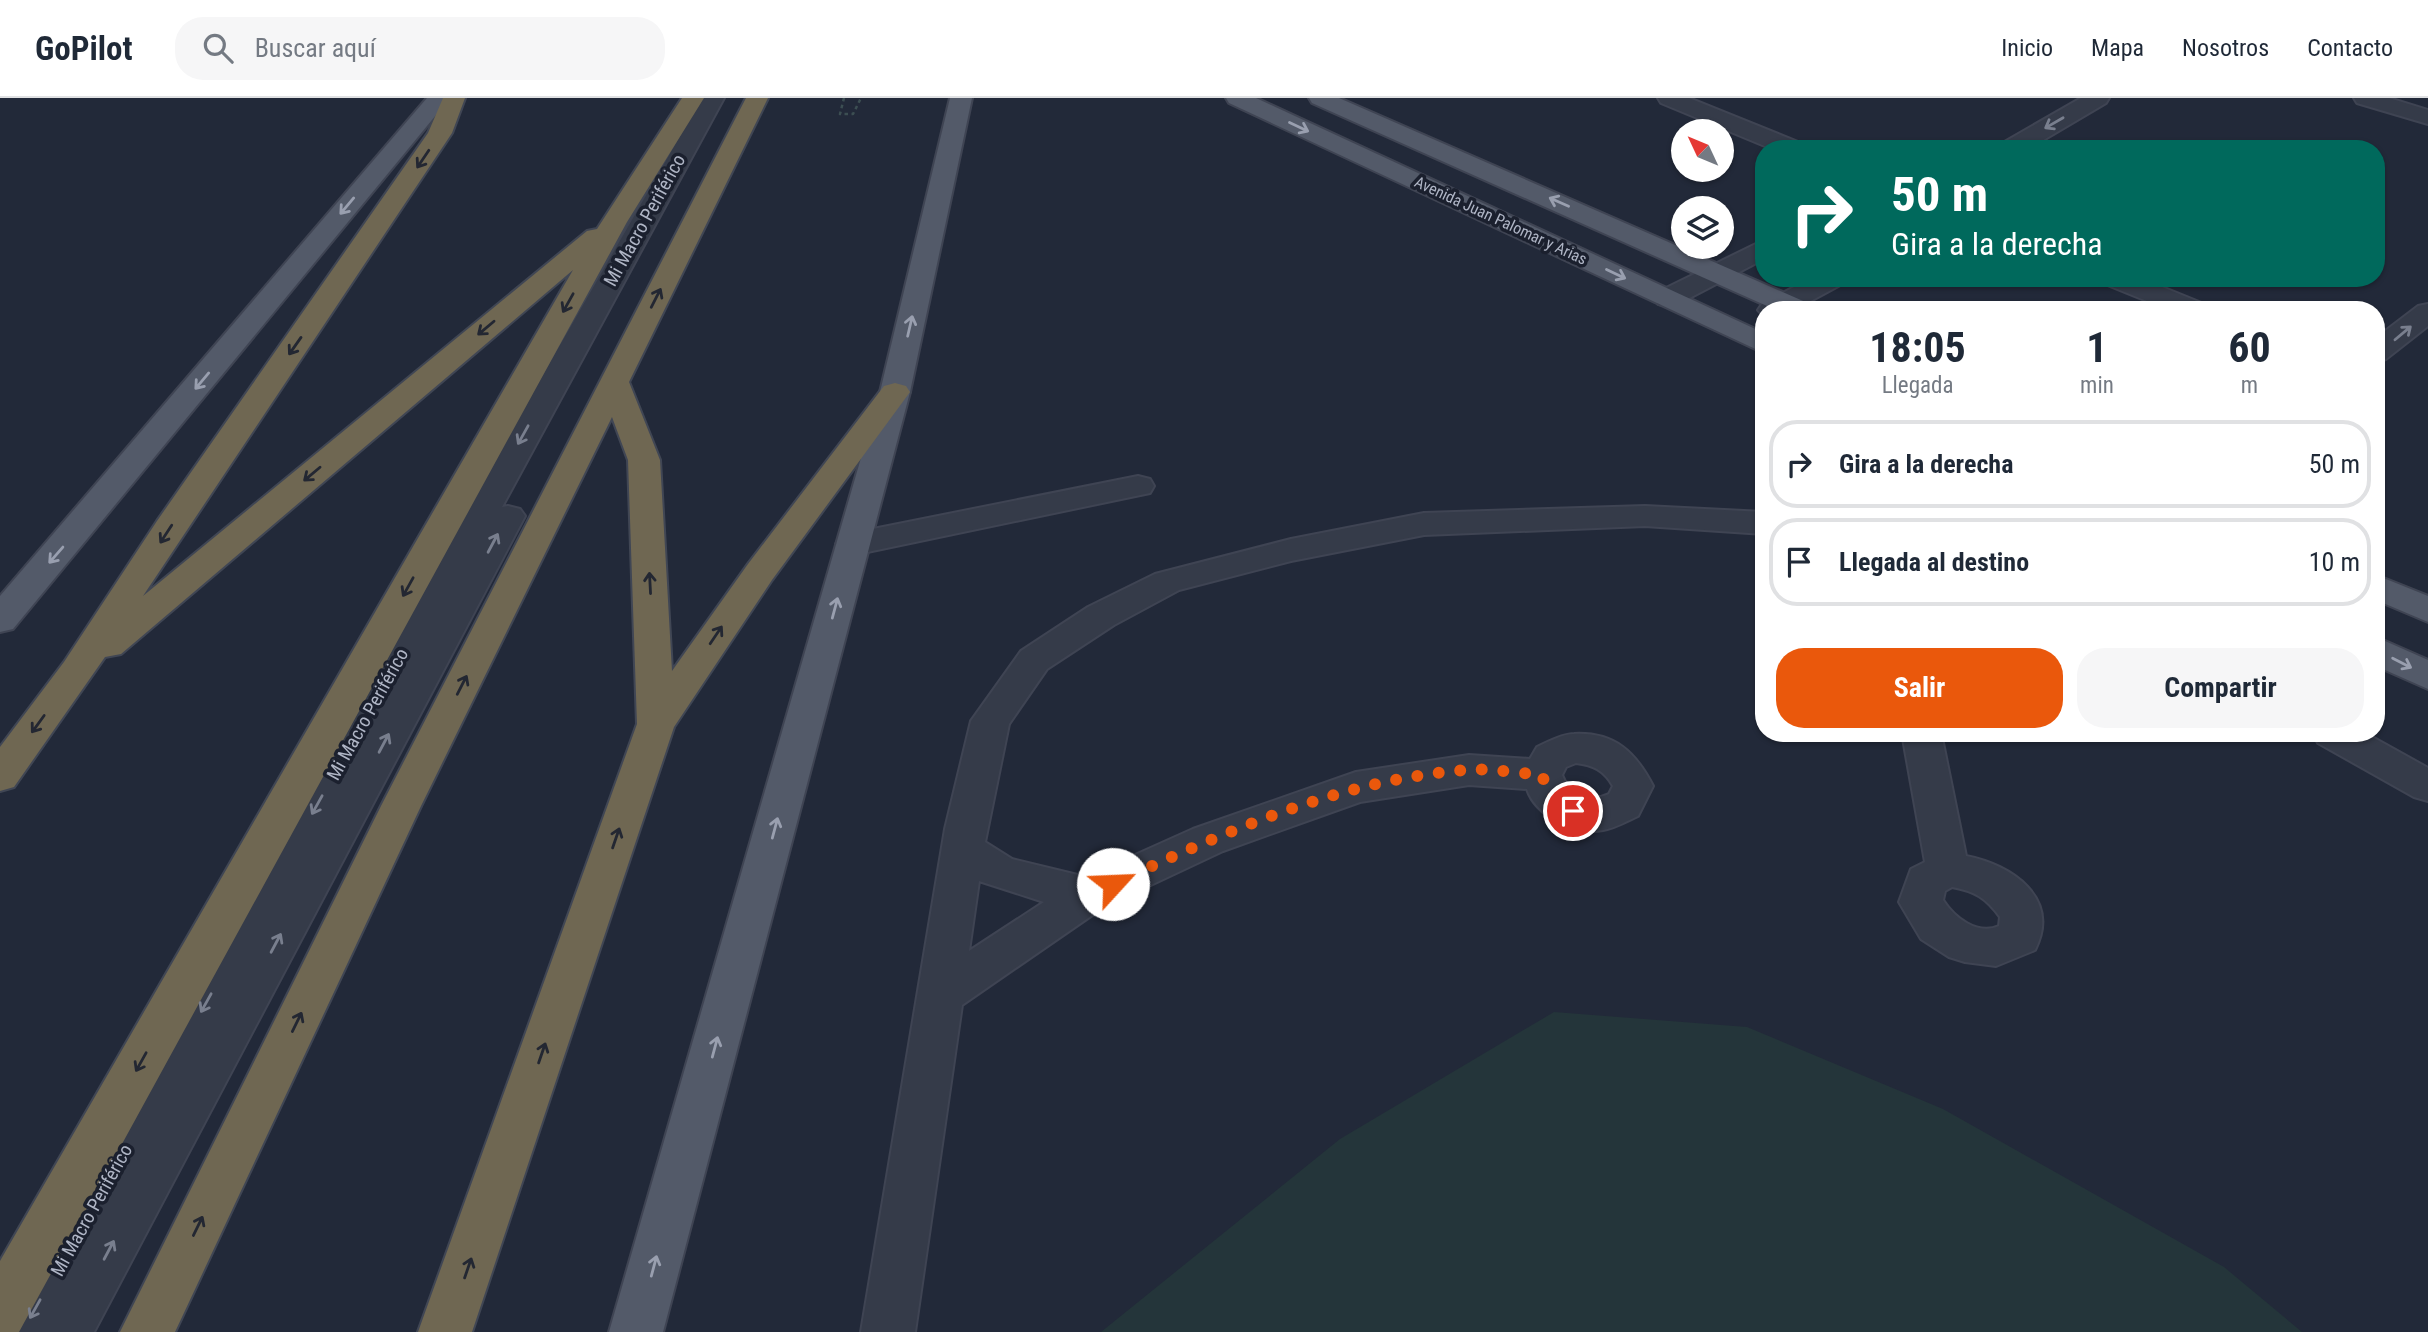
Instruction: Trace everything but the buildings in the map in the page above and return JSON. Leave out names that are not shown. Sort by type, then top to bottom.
[{"type":"highway","points":[[0,776],[77,671],[169,529],[440,133],[454,98]]},
{"type":"highway","points":[[0,1313],[614,222],[692,98]]},
{"type":"highway","points":[[147,1332],[401,806],[757,98]]},
{"type":"highway","points":[[77,671],[614,222]]},
{"type":"highway","points":[[614,381],[643,460],[656,724]]},
{"type":"highway","points":[[445,1332],[656,724],[760,572],[895,392]]},
{"type":"main road","points":[[0,620],[439,98]]},
{"type":"main road","points":[[636,1332],[895,392],[961,98]]},
{"type":"main road","points":[[949,156],[978,98]]},
{"type":"main road","name":"Avenida Juan Palomar y Arias","points":[[1237,98],[1755,339]]},
{"type":"main road","name":"Avenida Juan Palomar y Arias","points":[[1320,98],[1717,272],[1766,301]]},
{"type":"main road","points":[[2385,590],[2428,610]]},
{"type":"main road","points":[[2385,654],[2428,676]]},
{"type":"street","name":"Mi Macro Periférico","points":[[23,1332],[713,98]]},
{"type":"street","name":"Mi Macro Periférico","points":[[65,1332],[554,430],[729,98]]},
{"type":"street","points":[[1669,98],[1772,140]]},
{"type":"street","points":[[2026,140],[2098,98]]},
{"type":"street","points":[[2365,98],[2428,117]]},
{"type":"street","points":[[1668,298],[1755,253]]},
{"type":"street","points":[[1793,301],[1817,287]]},
{"type":"street","points":[[2137,287],[2172,301]]},
{"type":"street","points":[[2385,346],[2428,312]]},
{"type":"street","points":[[1735,329],[1755,320]]},
{"type":"street","points":[[853,544],[1138,486]]},
{"type":"street","points":[[888,1332],[963,850],[990,721],[1034,660],[1101,616],[1167,582],[1291,550],[1424,524],[1645,516],[1755,522]]},
{"type":"street","points":[[1922,742],[1948,870]]},
{"type":"street","points":[[2348,742],[2428,786]]},
{"type":"street","points":[[940,995],[1089,895],[1208,840],[1356,787],[1469,770],[1542,775]]},
{"type":"street","points":[[963,850],[998,871],[1038,884],[1089,895]]},
{"type":"path","points":[[844,98],[840,114],[853,114],[861,98]]},
{"type":"shaded area","points":[[1554,1012],[1747,1027],[1943,1109],[2224,1267],[2302,1332],[1101,1332],[1340,1139]]},
{"type":"route","points":[[1113,884],[1208,840],[1356,787],[1469,770],[1542,775],[1549,795],[1573,811]]}]
